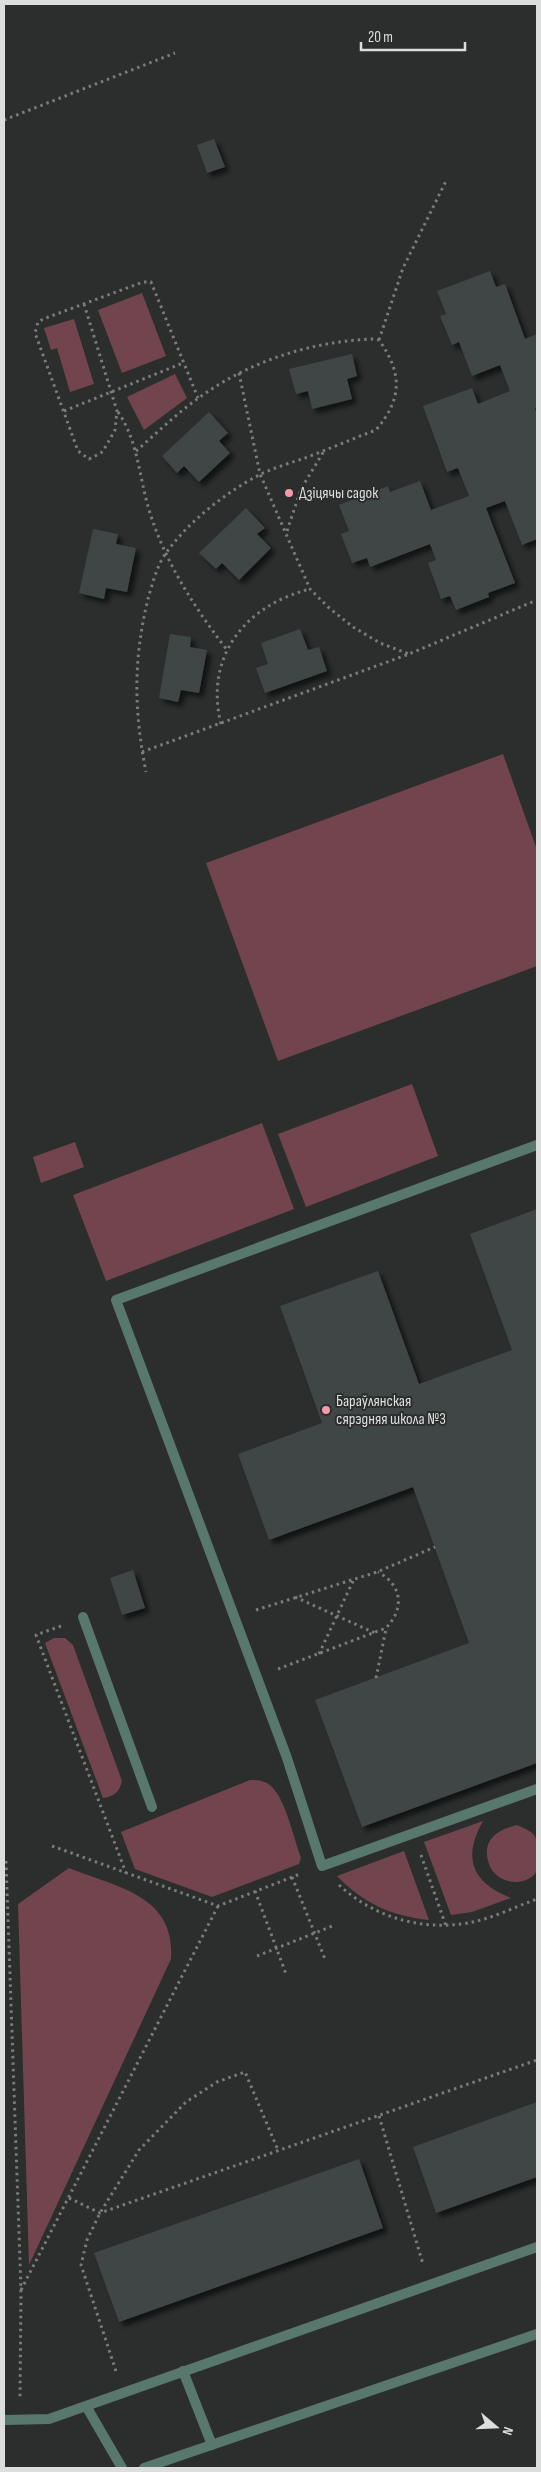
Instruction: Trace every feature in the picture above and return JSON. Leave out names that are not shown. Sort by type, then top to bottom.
[{"type":"lane","points":[[537,1145],[116,1300],[286,1758],[322,1866],[537,1789]]},
{"type":"lane","points":[[83,1617],[152,1808]]},
{"type":"lane","points":[[4,2420],[49,2419],[537,2247]]},
{"type":"lane","points":[[144,2468],[537,2334]]},
{"type":"lane","points":[[183,2371],[212,2445]]},
{"type":"lane","points":[[86,2406],[122,2468]]},
{"type":"path","points":[[4,120],[175,53]]},
{"type":"path","points":[[380,340],[403,268],[446,181]]},
{"type":"path","points":[[118,411],[115,430],[100,453],[89,458],[78,451],[35,333],[36,327],[43,319],[142,282],[151,282],[198,398]]},
{"type":"path","points":[[84,304],[118,411],[130,429],[150,510],[165,554],[205,622],[227,650]]},
{"type":"path","points":[[136,451],[198,398],[240,373],[287,353],[320,345],[354,340],[380,340]]},
{"type":"path","points":[[146,772],[139,736],[136,661],[142,624],[151,588],[165,554],[199,518],[218,502],[260,474],[376,430],[389,414],[396,396],[396,376],[391,357],[380,340]]},
{"type":"path","points":[[64,411],[183,363]]},
{"type":"path","points":[[240,373],[260,474],[310,588],[328,607],[353,627],[380,643],[410,654]]},
{"type":"path","points":[[286,532],[301,489],[325,450]]},
{"type":"path","points":[[221,724],[217,692],[219,675],[227,650],[241,628],[267,605],[282,597],[310,588]]},
{"type":"path","points":[[142,752],[410,654],[537,600]]},
{"type":"path","points":[[234,1617],[378,1572],[435,1547]]},
{"type":"path","points":[[256,1677],[319,1655],[386,1628],[394,1620],[399,1609],[399,1597],[396,1586],[388,1577],[378,1572]]},
{"type":"path","points":[[319,1655],[354,1579]]},
{"type":"path","points":[[295,1597],[376,1633]]},
{"type":"path","points":[[83,1617],[36,1635],[126,1874]]},
{"type":"path","points":[[376,1678],[386,1628]]},
{"type":"path","points":[[414,1833],[446,1926]]},
{"type":"path","points":[[52,1846],[218,1906]]},
{"type":"path","points":[[6,1861],[21,2290],[19,2420]]},
{"type":"path","points":[[21,2290],[218,1906],[322,1866],[350,1896],[372,1909],[395,1919],[421,1925],[446,1926],[469,1923],[537,1899]]},
{"type":"path","points":[[292,1877],[325,1959]]},
{"type":"path","points":[[255,1891],[286,1974]]},
{"type":"path","points":[[257,1956],[335,1925]]},
{"type":"path","points":[[69,2198],[100,2213],[537,2060]]},
{"type":"path","points":[[118,2376],[81,2265],[87,2240],[100,2213],[140,2150],[186,2102],[218,2082],[245,2072],[278,2150]]},
{"type":"path","points":[[379,2116],[425,2269]]},
{"type":"shaded area","points":[[142,293],[166,356],[122,373],[98,310]]},
{"type":"shaded area","points":[[74,319],[94,384],[70,392],[57,348],[51,350],[44,328]]},
{"type":"shaded area","points":[[175,374],[187,398],[144,430],[127,397]]},
{"type":"shaded area","points":[[503,754],[537,850],[537,966],[278,1061],[206,863]]},
{"type":"shaded area","points":[[412,1084],[438,1156],[306,1207],[278,1134]]},
{"type":"shaded area","points":[[262,1123],[294,1209],[106,1281],[73,1195]]},
{"type":"shaded area","points":[[75,1142],[84,1167],[41,1183],[33,1157]]},
{"type":"shaded area","points":[[54,1638],[65,1638],[73,1645],[122,1781],[118,1791],[110,1796],[103,1798],[45,1643]]},
{"type":"shaded area","points":[[250,1780],[267,1783],[277,1793],[301,1858],[299,1864],[212,1897],[135,1869],[121,1832]]},
{"type":"shaded area","points":[[483,1821],[473,1847],[472,1858],[475,1868],[479,1877],[487,1885],[511,1898],[472,1912],[451,1915],[424,1842]]},
{"type":"shaded area","points":[[517,1825],[528,1830],[536,1838],[538,1867],[534,1875],[528,1879],[515,1882],[502,1879],[492,1870],[487,1856],[487,1849],[492,1838],[497,1833]]},
{"type":"shaded area","points":[[404,1851],[429,1920],[402,1915],[378,1907],[357,1894],[337,1876]]},
{"type":"shaded area","points":[[69,1868],[123,1888],[153,1907],[164,1920],[170,1937],[171,1959],[29,2265],[18,1904]]},
{"type":"building","points":[[214,139],[225,167],[207,173],[197,145]]},
{"type":"building","points":[[490,271],[496,287],[505,284],[525,339],[537,334],[537,407],[535,408],[537,415],[537,539],[522,545],[505,501],[486,508],[515,583],[488,593],[489,597],[456,610],[450,596],[441,599],[428,563],[436,560],[430,544],[370,567],[367,558],[352,563],[341,534],[349,531],[339,505],[388,486],[390,492],[420,481],[431,510],[469,496],[458,468],[447,472],[423,406],[472,388],[478,404],[510,391],[500,365],[472,376],[459,342],[452,345],[440,316],[446,314],[437,291]]},
{"type":"building","points":[[352,354],[357,376],[347,379],[352,399],[312,409],[308,391],[296,394],[289,369]]},
{"type":"building","points":[[209,412],[228,433],[219,441],[230,453],[199,482],[184,466],[177,473],[162,456]]},
{"type":"building","points":[[246,508],[265,528],[257,534],[271,548],[239,580],[222,563],[216,569],[199,553]]},
{"type":"building","points":[[93,529],[118,534],[116,544],[136,548],[127,592],[106,588],[104,599],[79,593]]},
{"type":"building","points":[[300,629],[308,650],[319,647],[327,671],[265,693],[256,668],[268,664],[261,643]]},
{"type":"building","points":[[170,634],[191,637],[190,647],[207,650],[199,693],[181,690],[178,702],[159,698]]},
{"type":"building","points":[[537,1209],[537,1763],[362,1827],[315,1700],[469,1643],[413,1487],[269,1540],[238,1454],[322,1423],[280,1306],[378,1271],[419,1384],[512,1350],[470,1234]]},
{"type":"building","points":[[133,1570],[145,1608],[122,1615],[110,1578]]},
{"type":"building","points":[[537,2102],[537,2177],[436,2213],[413,2147]]},
{"type":"building","points":[[359,2159],[383,2228],[119,2322],[94,2253]]},
{"type":"place","name":"Дзіцячы садок","points":[[289,493]]},
{"type":"place","name":"Бараўлянская сярэдняя школа №3","points":[[326,1410]]}]
